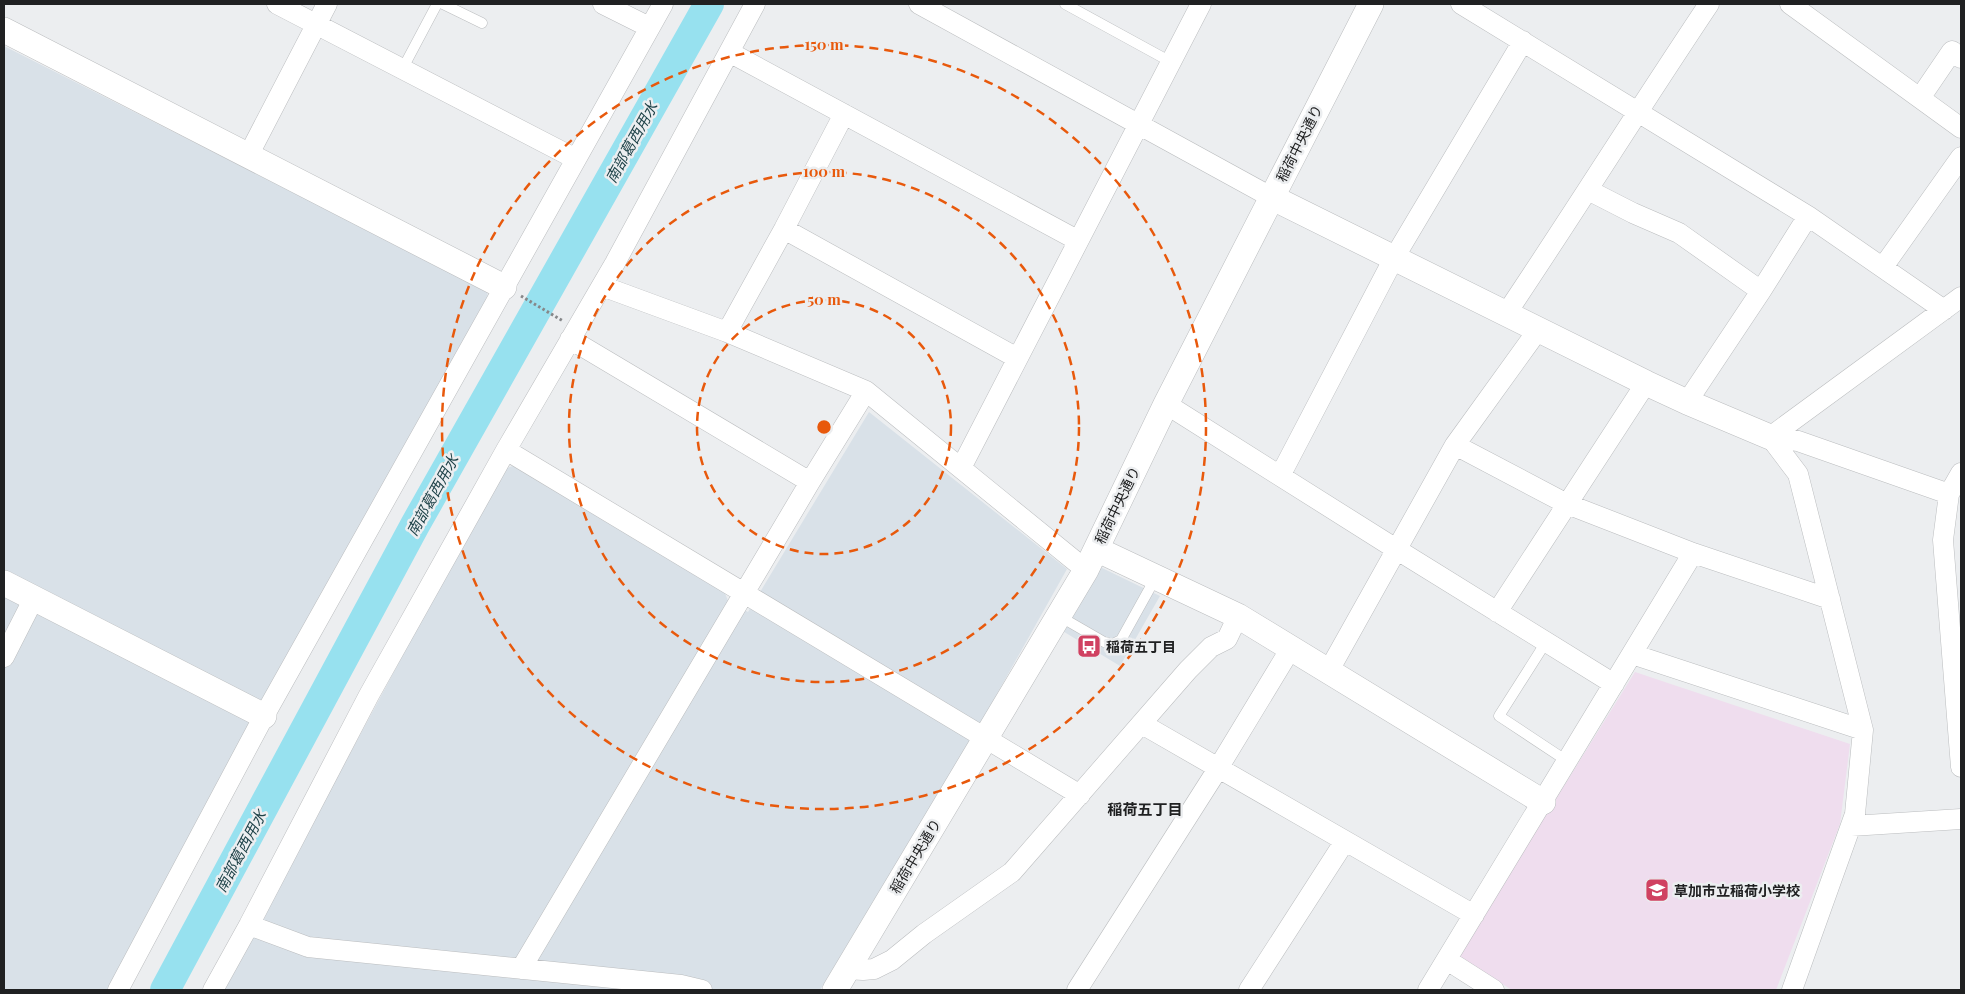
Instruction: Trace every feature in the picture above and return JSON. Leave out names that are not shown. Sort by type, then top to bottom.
[{"type":"street","points":[[278,4],[576,159]]},
{"type":"street","points":[[248,156],[327,4]]},
{"type":"street","points":[[604,4],[649,27]]},
{"type":"street","points":[[118,990],[264,716],[514,289],[576,159],[663,4]]},
{"type":"street","points":[[214,990],[369,695],[506,450],[602,286],[754,4]]},
{"type":"street","points":[[918,4],[1271,197],[1646,383],[1770,437],[1798,441],[1949,494]]},
{"type":"street","points":[[961,468],[1200,4]]},
{"type":"street","name":"稲荷中央通り","points":[[834,990],[1091,559],[1166,404],[1371,4]]},
{"type":"street","points":[[1461,4],[1808,216],[1944,310]]},
{"type":"street","points":[[1506,314],[1588,190],[1637,111],[1709,4]]},
{"type":"street","points":[[1795,5],[1961,128]]},
{"type":"street","points":[[4,30],[248,156],[514,289]]},
{"type":"street","points":[[1280,476],[1394,258],[1523,41]]},
{"type":"street","points":[[1920,98],[1952,51],[1961,58]]},
{"type":"street","points":[[729,52],[1077,240]]},
{"type":"street","points":[[727,332],[784,229],[844,114]]},
{"type":"street","points":[[1883,267],[1961,157]]},
{"type":"street","points":[[1588,190],[1633,213],[1679,233],[1762,291]]},
{"type":"street","points":[[1687,402],[1762,291],[1808,216]]},
{"type":"street","points":[[784,229],[1017,358]]},
{"type":"street","points":[[602,286],[727,332],[866,391],[961,468],[1091,559],[1156,577],[1238,616],[1543,802]]},
{"type":"street","points":[[1770,437],[1961,297]]},
{"type":"street","points":[[1328,672],[1455,445],[1538,330]]},
{"type":"street","points":[[570,339],[810,482]]},
{"type":"street","points":[[1497,612],[1646,383]]},
{"type":"street","points":[[521,969],[866,391]]},
{"type":"street","points":[[1166,404],[1614,684]]},
{"type":"street","points":[[1770,437],[1798,474],[1863,730],[1855,814],[1792,990]]},
{"type":"street","points":[[1455,445],[1567,504],[1693,553],[1830,599]]},
{"type":"street","points":[[506,450],[1080,795]]},
{"type":"street","points":[[1961,472],[1949,494],[1943,540],[1955,607],[1961,767]]},
{"type":"street","points":[[1428,990],[1693,553]]},
{"type":"street","points":[[4,583],[264,716]]},
{"type":"street","points":[[4,657],[34,598]]},
{"type":"street","points":[[847,969],[874,969],[892,960],[924,934],[1012,872],[1188,670],[1211,647],[1227,639],[1238,616]]},
{"type":"street","points":[[1077,990],[1218,768],[1291,648]]},
{"type":"street","points":[[1632,654],[1863,730]]},
{"type":"street","points":[[1142,724],[1474,915]]},
{"type":"street","points":[[1851,826],[1961,819]]},
{"type":"street","points":[[1248,990],[1345,841]]},
{"type":"street","points":[[249,925],[308,947],[681,985],[702,990]]},
{"type":"street","points":[[1447,960],[1494,990]]},
{"type":"lane","points":[[402,68],[437,4]]},
{"type":"lane","points":[[443,4],[482,23]]},
{"type":"lane","points":[[1065,4],[1171,62]]},
{"type":"lane","points":[[1058,616],[1104,642],[1113,644],[1121,640],[1156,577]]},
{"type":"lane","points":[[1546,642],[1499,716],[1567,761]]},
{"type":"path","points":[[514,289],[521,297],[557,317]]},
{"type":"shaded area","points":[[4,46],[487,291],[488,298],[249,728],[108,990],[4,990]]},
{"type":"shaded area","points":[[869,412],[1067,569],[984,717],[820,990],[223,990],[503,469],[513,466],[725,593],[728,601],[748,612]]},
{"type":"shaded area","points":[[1098,566],[1160,596],[1120,666],[1061,630]]},
{"type":"shaded area","name":"草加市立稲荷小学校","points":[[1635,672],[1850,744],[1840,824],[1776,990],[1512,990],[1458,956]]},
{"type":"waterway","name":"南部葛西用水","points":[[165,990],[415,525],[709,4]]},
{"type":"place","name":"稲荷五丁目","points":[[1089,646]]},
{"type":"place","name":"草加市立稲荷小学校","points":[[1657,890]]},
{"type":"district","name":"稲荷五丁目","points":[[1145,809]]}]
